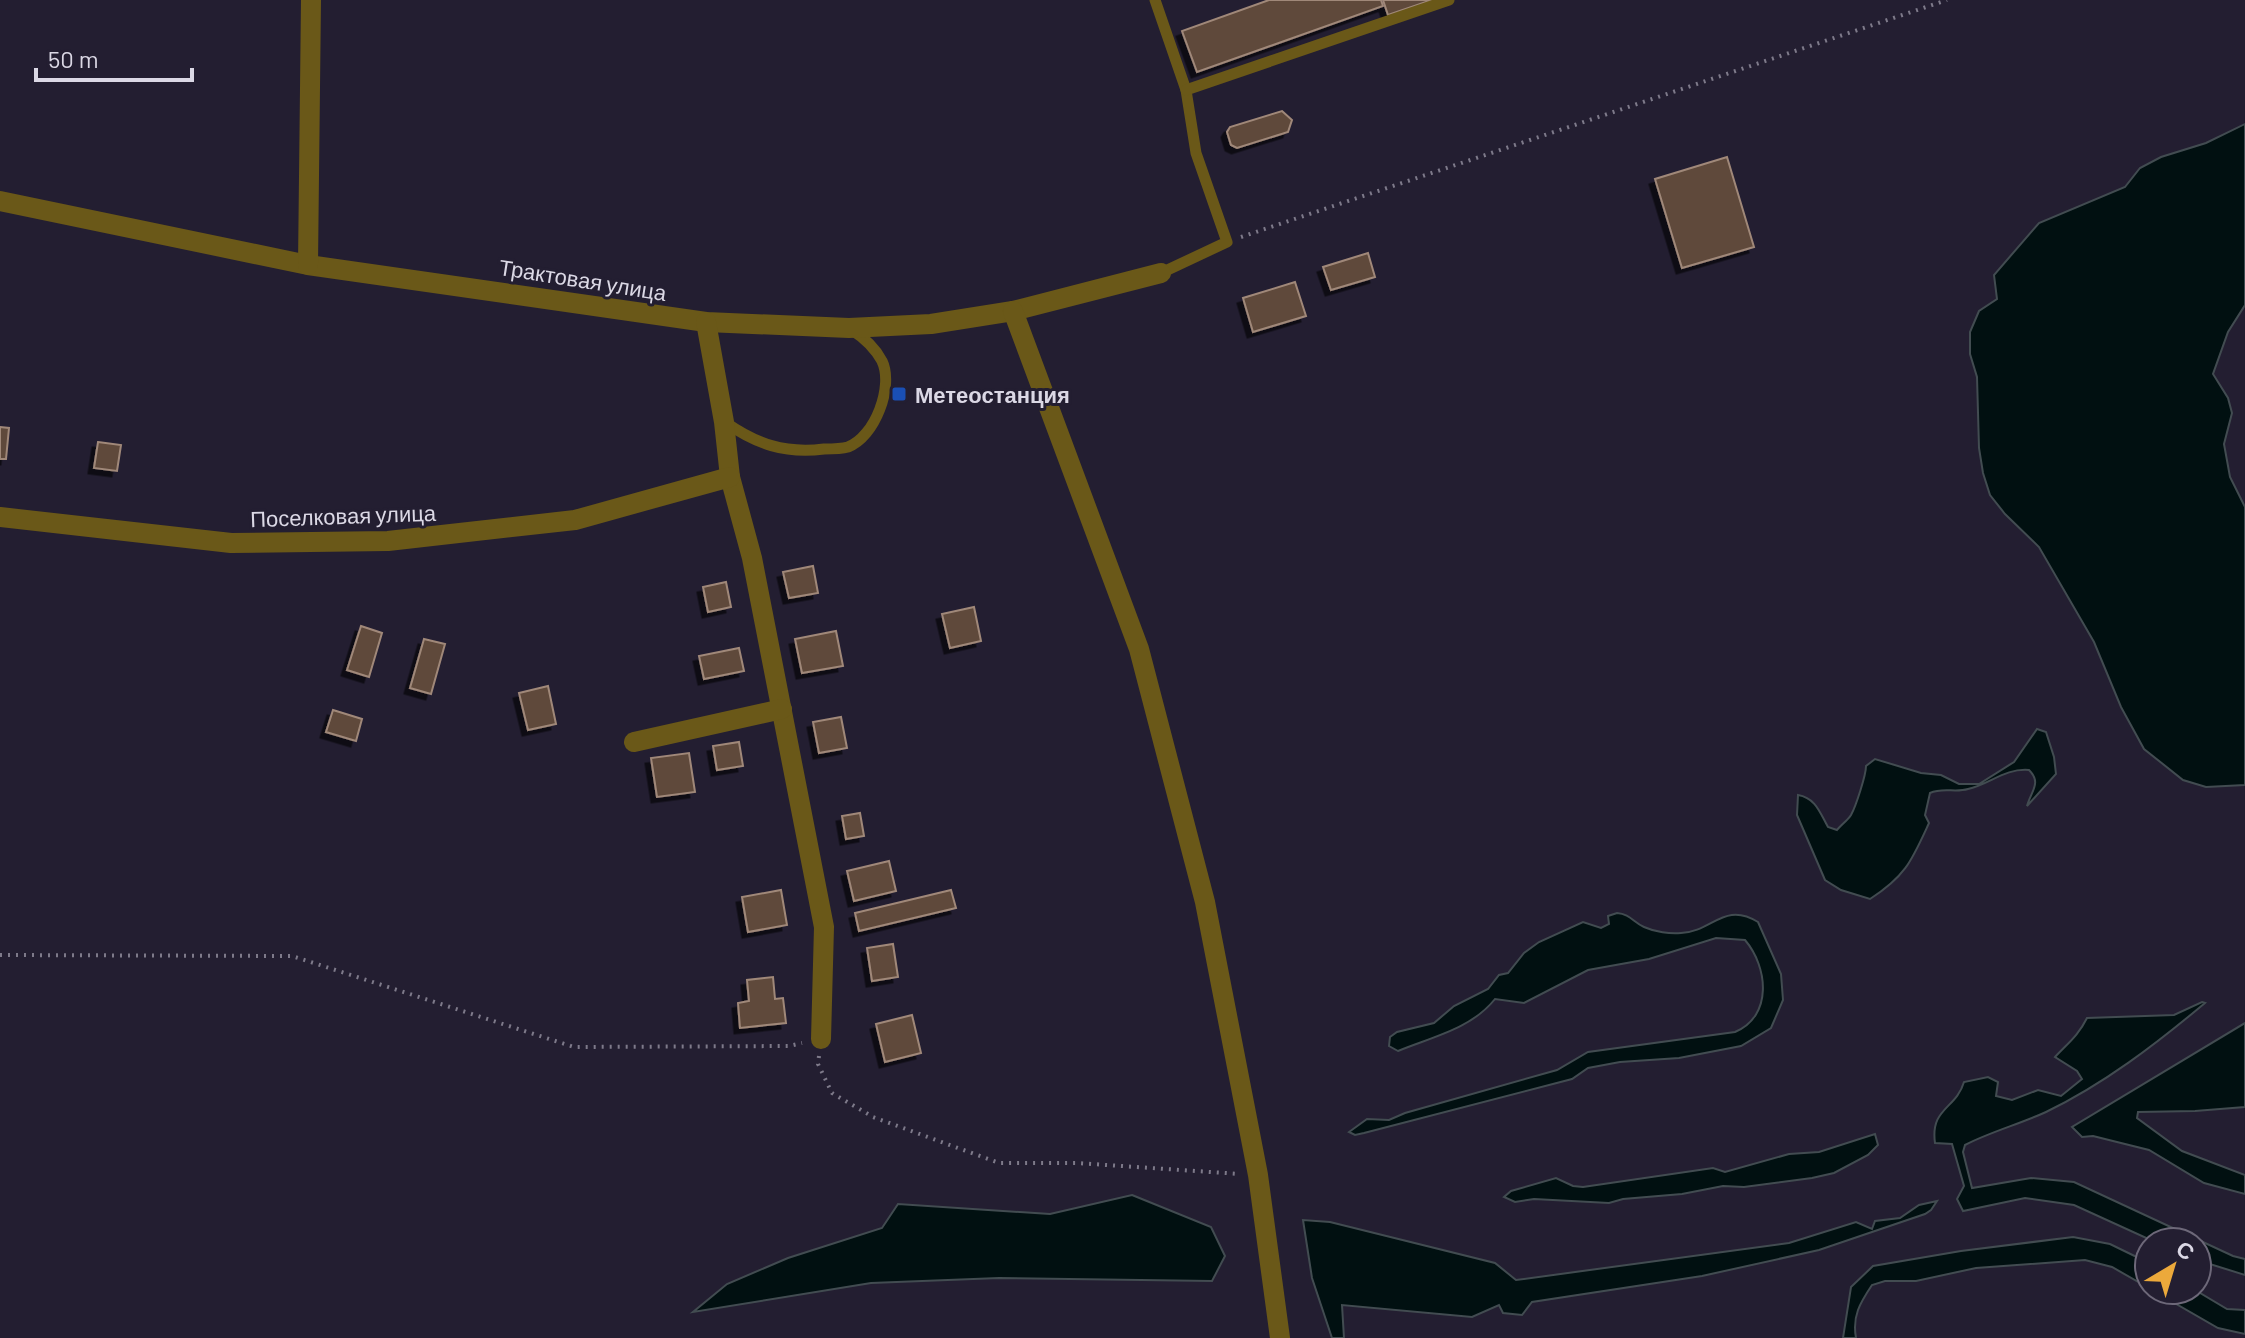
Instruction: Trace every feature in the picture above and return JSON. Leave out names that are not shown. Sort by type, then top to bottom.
[{"type":"street","points":[[308,265],[311,0]]},
{"type":"street","name":"Трактовая улица","points":[[0,201],[308,265],[706,322],[849,328],[931,324],[1013,311],[1161,273]]},
{"type":"street","points":[[1013,311],[1139,649],[1205,902],[1258,1175],[1280,1338]]},
{"type":"street","points":[[706,322],[724,422],[730,477],[752,558],[824,927],[821,1039]]},
{"type":"street","name":"Поселковая улица","points":[[0,517],[231,543],[388,541],[575,520],[730,477]]},
{"type":"street","points":[[634,742],[782,709]]},
{"type":"lane","points":[[1155,0],[1186,90],[1196,153],[1227,242],[1161,273]]},
{"type":"lane","points":[[1186,90],[1449,0]]},
{"type":"lane","points":[[724,422],[772,448],[802,452],[850,446],[872,425],[885,397],[883,362],[864,338],[849,328]]},
{"type":"path","points":[[1227,242],[1947,0]]},
{"type":"path","points":[[0,955],[292,956],[574,1047],[789,1046],[821,1039],[818,1064],[832,1093],[873,1117],[999,1163],[1077,1163],[1258,1175]]},
{"type":"shaded area","points":[[2245,124],[2245,305],[2228,332],[2213,374],[2228,398],[2232,413],[2224,444],[2230,477],[2245,507],[2245,785],[2206,787],[2183,780],[2144,749],[2121,707],[2094,642],[2039,547],[1990,495],[1979,448],[1977,377],[1970,354],[1970,332],[1979,311],[1997,299],[1994,275],[2039,223],[2125,187],[2140,168],[2161,157],[2206,143]]},
{"type":"shaded area","points":[[2037,729],[2046,732],[2056,774],[2027,806],[2035,783],[2029,770],[2012,771],[1968,789],[1930,793],[1925,815],[1929,823],[1912,857],[1892,883],[1870,899],[1841,890],[1825,880],[1797,815],[1798,795],[1813,803],[1828,827],[1837,830],[1851,815],[1866,766],[1875,759],[1921,773],[1941,775],[1959,784],[1979,784],[2014,762]]},
{"type":"shaded area","points":[[1617,913],[1648,929],[1672,933],[1692,931],[1727,916],[1746,916],[1758,922],[1781,974],[1783,1000],[1771,1028],[1741,1046],[1679,1058],[1620,1062],[1588,1068],[1572,1079],[1364,1133],[1355,1135],[1349,1132],[1367,1119],[1389,1120],[1557,1070],[1588,1052],[1735,1032],[1756,1015],[1763,990],[1753,951],[1745,940],[1716,938],[1649,959],[1588,970],[1524,1003],[1495,999],[1474,1018],[1450,1031],[1398,1051],[1389,1046],[1390,1037],[1397,1032],[1434,1023],[1454,1006],[1488,989],[1499,975],[1508,973],[1524,953],[1539,942],[1583,922],[1601,928],[1609,924],[1608,916]]},
{"type":"shaded area","points":[[2205,1003],[2148,1048],[2088,1089],[2046,1112],[1965,1145],[1963,1152],[1972,1188],[2031,1178],[2074,1182],[2169,1226],[2133,1226],[2133,1232],[2074,1205],[2025,1198],[1963,1211],[1957,1199],[1964,1186],[1952,1144],[1935,1143],[1934,1131],[1940,1115],[1964,1082],[1988,1077],[1998,1082],[1996,1096],[2012,1100],[2038,1090],[2061,1096],[2082,1079],[2077,1071],[2055,1057],[2087,1018],[2174,1015]]},
{"type":"shaded area","points":[[2245,1023],[2245,1107],[2138,1112],[2137,1118],[2182,1151],[2245,1175],[2245,1194],[2204,1183],[2149,1150],[2093,1136],[2082,1137],[2072,1127]]},
{"type":"shaded area","points":[[1875,1134],[1878,1145],[1868,1155],[1834,1173],[1812,1178],[1744,1187],[1723,1186],[1609,1203],[1534,1199],[1515,1202],[1504,1197],[1511,1191],[1556,1178],[1583,1187],[1713,1168],[1725,1172],[1789,1154],[1819,1152]]},
{"type":"shaded area","points":[[1132,1195],[1211,1227],[1225,1256],[1212,1281],[999,1278],[871,1283],[693,1312],[727,1284],[788,1258],[882,1228],[898,1204],[1050,1214]]},
{"type":"shaded area","points":[[1937,1201],[1925,1214],[1819,1250],[1702,1276],[1532,1302],[1522,1315],[1503,1313],[1499,1305],[1472,1317],[1342,1305],[1344,1338],[1332,1338],[1312,1278],[1303,1220],[1330,1222],[1495,1263],[1516,1280],[1789,1243],[1856,1222],[1872,1229],[1875,1221],[1900,1218],[1919,1205]]},
{"type":"shaded area","points":[[2073,1237],[2110,1244],[2133,1255],[2133,1279],[2112,1267],[2085,1260],[1976,1268],[1916,1281],[1885,1281],[1872,1285],[1861,1304],[1856,1316],[1856,1338],[1843,1338],[1851,1287],[1873,1266]]},
{"type":"shaded area","points":[[2213,1247],[2245,1259],[2245,1275],[2213,1265]]},
{"type":"shaded area","points":[[2213,1301],[2227,1309],[2245,1310],[2245,1334],[2218,1328],[2180,1306],[2213,1306]]},
{"type":"building","points":[[1269,0],[1381,0],[1383,6],[1197,72],[1182,31]]},
{"type":"building","points":[[1383,0],[1432,0],[1388,15]]},
{"type":"building","points":[[1282,111],[1292,120],[1288,132],[1237,148],[1231,145],[1227,132],[1230,127]]},
{"type":"building","points":[[1727,157],[1754,247],[1682,268],[1655,179]]},
{"type":"building","points":[[1368,253],[1375,277],[1331,290],[1323,267]]},
{"type":"building","points":[[1295,282],[1306,316],[1253,332],[1243,298]]},
{"type":"building","points":[[0,427],[9,428],[6,459],[0,459]]},
{"type":"building","points":[[98,442],[121,445],[117,471],[94,468]]},
{"type":"building","points":[[813,566],[818,593],[789,598],[783,572]]},
{"type":"building","points":[[726,582],[731,607],[708,612],[703,587]]},
{"type":"building","points":[[974,607],[981,641],[950,648],[942,614]]},
{"type":"building","points":[[361,626],[382,633],[369,677],[347,670]]},
{"type":"building","points":[[836,631],[843,666],[802,673],[795,639]]},
{"type":"building","points":[[424,639],[445,644],[431,694],[410,688]]},
{"type":"building","points":[[739,648],[744,671],[704,679],[699,656]]},
{"type":"building","points":[[548,686],[556,724],[528,730],[519,693]]},
{"type":"building","points":[[333,710],[362,719],[356,741],[326,732]]},
{"type":"building","points":[[841,717],[847,748],[819,753],[813,722]]},
{"type":"building","points":[[739,742],[743,766],[717,770],[713,746]]},
{"type":"building","points":[[689,753],[695,792],[657,797],[651,758]]},
{"type":"building","points":[[860,813],[864,836],[846,839],[842,816]]},
{"type":"building","points":[[889,861],[896,891],[854,901],[847,871]]},
{"type":"building","points":[[781,890],[787,925],[748,932],[742,897]]},
{"type":"building","points":[[951,890],[956,908],[859,931],[855,913]]},
{"type":"building","points":[[893,944],[898,977],[872,981],[867,948]]},
{"type":"building","points":[[773,977],[775,999],[783,998],[786,1023],[740,1028],[738,1003],[749,1001],[747,980]]},
{"type":"building","points":[[912,1015],[921,1053],[885,1062],[876,1024]]},
{"type":"place","name":"Метеостанция","points":[[899,394]]}]
